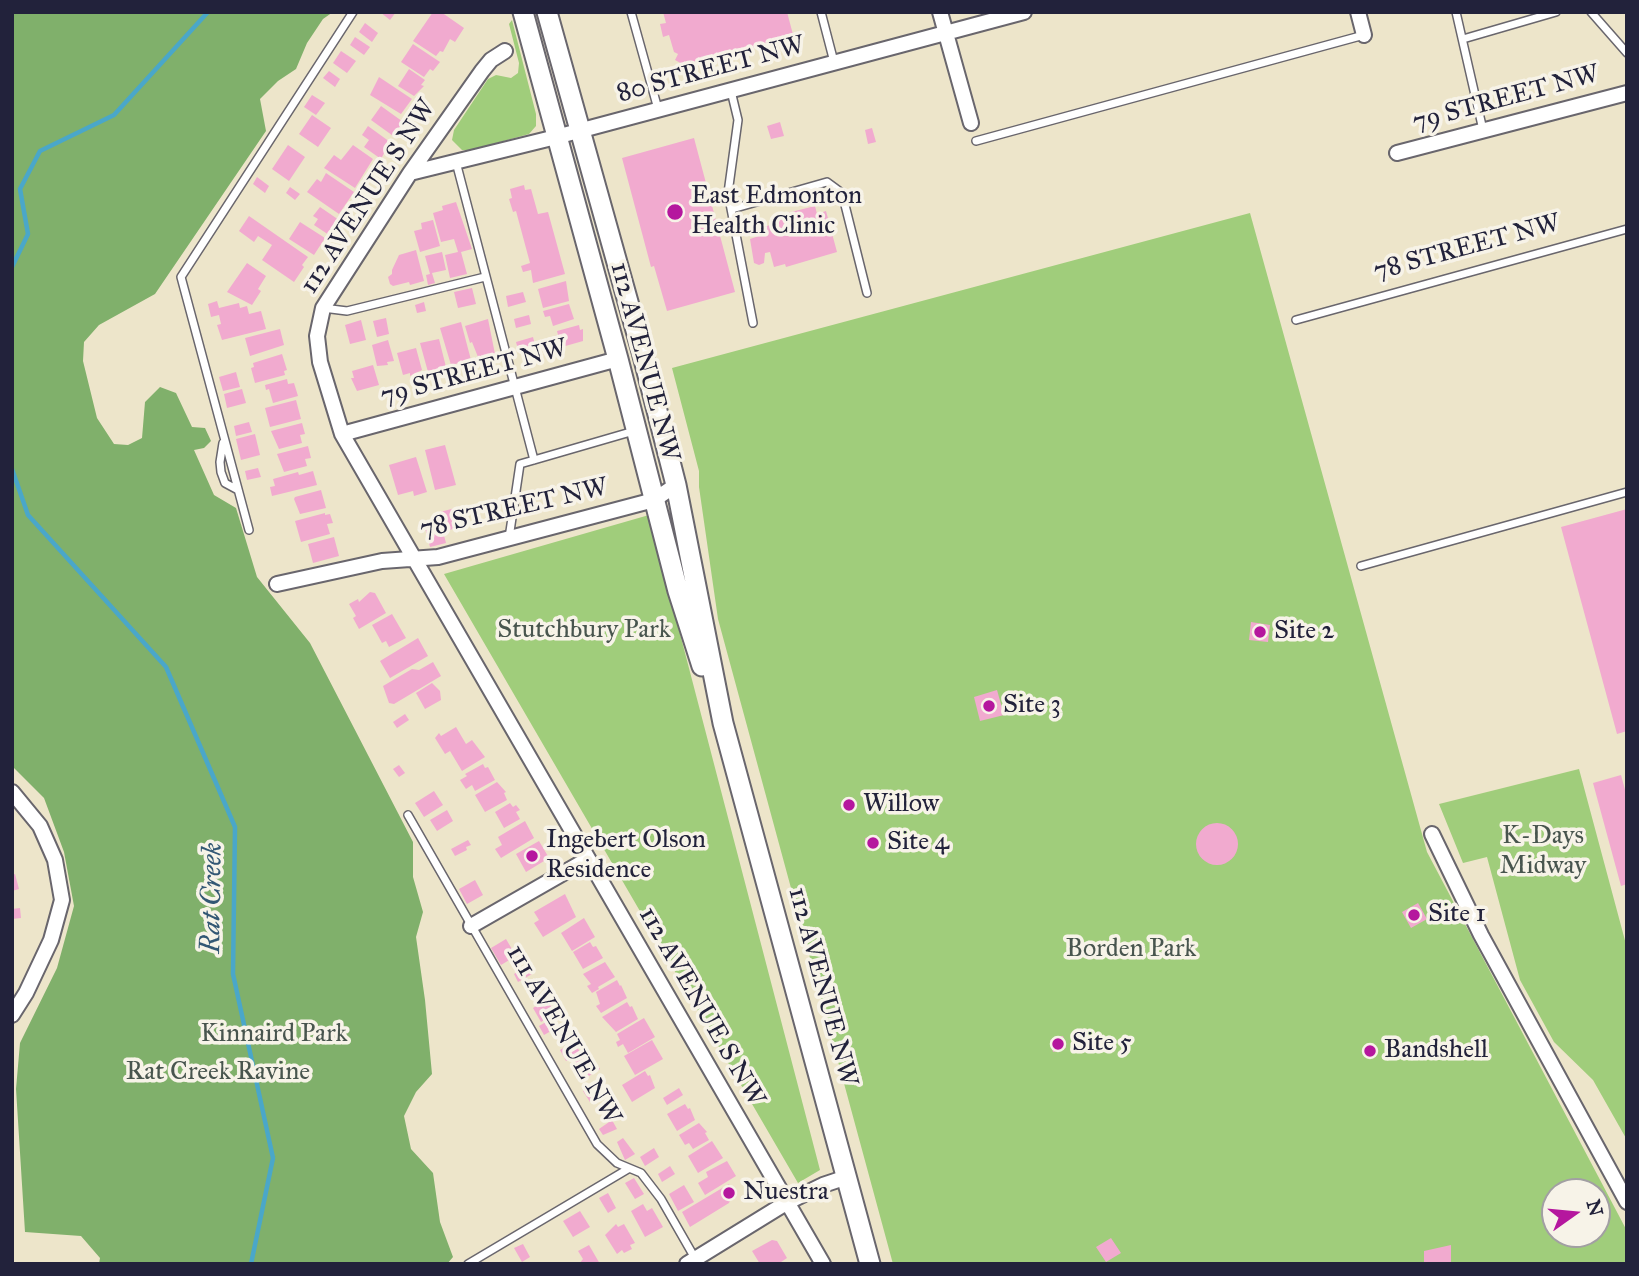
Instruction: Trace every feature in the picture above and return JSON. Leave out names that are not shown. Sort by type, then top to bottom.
[{"type":"main road","name":"112 AVENUE NW","points":[[523,12],[690,630],[723,723]]},
{"type":"main road","name":"112 AVENUE NW","points":[[547,12],[642,352],[676,485],[723,723],[870,1264]]},
{"type":"street","points":[[940,12],[971,123]]},
{"type":"street","name":"80 STREET NW","points":[[410,173],[579,131],[1024,12]]},
{"type":"street","points":[[1359,13],[1364,35]]},
{"type":"street","name":"112 AVENUE S NW","points":[[505,51],[482,71],[410,173],[323,308],[318,327],[318,349],[342,434],[823,1264]]},
{"type":"street","name":"79 STREET NW","points":[[1397,153],[1627,93]]},
{"type":"street","name":"79 STREET NW","points":[[342,434],[618,359]]},
{"type":"street","name":"78 STREET NW","points":[[276,584],[382,561],[438,557],[654,500],[676,485]]},
{"type":"street","points":[[12,792],[40,826],[55,860],[62,900],[51,940],[26,993],[12,1015]]},
{"type":"street","points":[[1432,834],[1481,935],[1627,1202]]},
{"type":"street","points":[[471,926],[588,859]]},
{"type":"street","points":[[693,1262],[786,1203],[847,1177]]},
{"type":"lane","points":[[249,530],[181,277],[353,12]]},
{"type":"lane","points":[[631,12],[658,110]]},
{"type":"lane","points":[[821,12],[834,63]]},
{"type":"lane","points":[[1457,12],[1483,130]]},
{"type":"lane","points":[[1463,39],[1556,12]]},
{"type":"lane","points":[[1591,12],[1627,52]]},
{"type":"lane","points":[[976,141],[1364,35]]},
{"type":"lane","points":[[731,91],[738,120],[728,193],[753,323]]},
{"type":"lane","points":[[456,162],[534,460]]},
{"type":"lane","points":[[732,209],[827,182],[842,193],[867,293]]},
{"type":"lane","name":"78 STREET NW","points":[[1296,320],[1627,229]]},
{"type":"lane","points":[[323,308],[347,312],[485,277]]},
{"type":"lane","points":[[509,538],[520,464],[636,430]]},
{"type":"lane","points":[[224,439],[221,472],[225,483],[238,490]]},
{"type":"lane","points":[[1361,566],[1627,492]]},
{"type":"lane","name":"111 AVENUE NW","points":[[408,815],[597,1144],[617,1163],[641,1173],[661,1199],[693,1262]]},
{"type":"lane","points":[[468,1264],[628,1169]]},
{"type":"green space","name":"Rat Creek Ravine","points":[[333,12],[323,19],[307,43],[296,69],[278,81],[260,99],[266,131],[155,294],[99,325],[84,342],[83,361],[97,418],[114,444],[128,445],[142,438],[145,402],[160,387],[176,393],[192,427],[205,428],[211,441],[204,448],[194,450],[214,495],[236,508],[257,577],[310,643],[413,842],[413,877],[423,912],[416,937],[432,1074],[416,1092],[404,1116],[411,1149],[433,1173],[440,1222],[453,1257],[447,1264],[99,1264],[100,1258],[81,1236],[25,1232],[16,1089],[20,1043],[57,968],[74,906],[64,852],[44,798],[12,766],[12,14]]},
{"type":"green space","points":[[512,20],[536,114],[536,126],[529,134],[462,150],[452,140],[454,130],[488,79],[496,75],[511,78],[518,73],[519,63],[509,24]]},
{"type":"green space","name":"Borden Park","points":[[1250,213],[1427,852],[1599,1178],[1541,1178],[1541,1248],[1611,1248],[1611,1201],[1627,1231],[1627,1264],[893,1264],[718,619],[699,471],[672,368]]},
{"type":"green space","name":"Stutchbury Park","points":[[649,515],[820,1170],[798,1183],[444,574]]},
{"type":"green space","name":"K-Days Midway","points":[[1579,769],[1627,948],[1627,1140],[1593,1080],[1554,1042],[1520,980],[1487,857],[1463,863],[1439,804]]},
{"type":"building","points":[[380,12],[396,12],[390,20]]},
{"type":"building","points":[[433,12],[441,12],[464,28],[455,42],[450,39],[443,52],[440,51],[436,56],[413,41]]},
{"type":"building","points":[[663,12],[787,12],[795,42],[770,49],[768,44],[748,49],[749,54],[737,57],[736,52],[722,56],[724,61],[712,64],[711,59],[693,64],[689,61],[686,66],[675,60],[678,54],[674,52],[669,35],[663,37],[660,24],[666,23]]},
{"type":"building","points":[[365,23],[378,33],[372,42],[359,32]]},
{"type":"building","points":[[355,37],[370,47],[364,55],[350,45]]},
{"type":"building","points":[[413,44],[440,62],[424,77],[401,62]]},
{"type":"building","points":[[341,51],[356,61],[347,73],[333,63]]},
{"type":"building","points":[[409,69],[425,80],[421,85],[424,86],[414,96],[398,86]]},
{"type":"building","points":[[329,71],[340,79],[335,87],[323,78]]},
{"type":"building","points":[[379,77],[412,99],[401,114],[370,95]]},
{"type":"building","points":[[312,95],[325,103],[316,115],[304,107]]},
{"type":"building","points":[[381,106],[406,124],[396,138],[371,120]]},
{"type":"building","points":[[312,115],[331,128],[318,147],[299,134]]},
{"type":"building","points":[[780,122],[784,136],[771,139],[767,126]]},
{"type":"building","points":[[368,126],[390,142],[381,159],[364,147],[369,140],[362,135]]},
{"type":"building","points":[[872,128],[876,142],[868,144],[865,130]]},
{"type":"building","name":"East Edmonton Health Clinic","points":[[694,138],[735,292],[667,311],[654,266],[651,267],[622,158]]},
{"type":"building","points":[[288,145],[305,157],[289,181],[272,169]]},
{"type":"building","points":[[353,145],[373,159],[355,188],[324,168],[334,155],[341,160]]},
{"type":"building","points":[[326,173],[354,192],[339,214],[307,192],[317,179],[321,182]]},
{"type":"building","points":[[257,177],[269,186],[265,193],[253,184]]},
{"type":"building","points":[[524,185],[525,190],[531,189],[538,214],[548,212],[565,274],[533,283],[531,270],[523,272],[521,266],[530,263],[516,211],[513,212],[509,199],[512,198],[510,189]]},
{"type":"building","points":[[290,187],[300,194],[295,200],[286,193]]},
{"type":"building","points":[[456,202],[472,249],[461,252],[467,274],[450,278],[445,255],[458,252],[454,239],[441,242],[433,213],[443,210],[442,206]]},
{"type":"building","name":"East Edmonton Health Clinic","points":[[815,206],[817,214],[826,211],[837,252],[786,267],[785,264],[774,267],[770,252],[765,253],[764,263],[754,263],[750,239],[765,234],[764,227],[773,224],[771,217]]},
{"type":"building","points":[[320,207],[339,220],[329,235],[314,225],[318,219],[313,216]]},
{"type":"building","points":[[249,216],[308,257],[294,282],[262,260],[272,245],[258,236],[254,242],[239,231]]},
{"type":"building","points":[[433,220],[440,246],[420,252],[414,231],[422,229],[421,223]]},
{"type":"building","points":[[300,222],[325,238],[314,255],[289,239]]},
{"type":"building","points":[[416,250],[424,281],[410,285],[409,282],[393,286],[390,284],[388,277],[392,274],[399,255]]},
{"type":"building","points":[[442,252],[446,270],[432,273],[435,283],[428,285],[426,275],[430,274],[425,256]]},
{"type":"building","points":[[247,263],[266,276],[252,305],[227,292]]},
{"type":"building","points":[[566,281],[569,301],[543,308],[538,289]]},
{"type":"building","points":[[472,288],[476,304],[458,308],[454,292]]},
{"type":"building","points":[[523,292],[526,302],[508,307],[506,296]]},
{"type":"building","points":[[217,301],[219,308],[239,303],[240,308],[247,306],[249,314],[261,311],[266,329],[222,340],[217,325],[221,324],[219,315],[211,317],[208,304]]},
{"type":"building","points":[[424,302],[426,311],[417,313],[415,305]]},
{"type":"building","points":[[569,304],[574,319],[553,326],[550,316],[545,317],[543,311]]},
{"type":"building","points":[[529,315],[531,324],[516,328],[514,319]]},
{"type":"building","points":[[386,318],[389,334],[377,337],[373,321]]},
{"type":"building","points":[[488,319],[495,354],[482,357],[483,361],[480,362],[465,326]]},
{"type":"building","points":[[361,320],[366,340],[350,344],[345,325]]},
{"type":"building","points":[[461,322],[471,360],[451,365],[440,328]]},
{"type":"building","points":[[579,325],[580,330],[583,329],[583,341],[562,347],[560,341],[556,342],[557,331]]},
{"type":"building","points":[[280,329],[284,345],[250,356],[245,338]]},
{"type":"building","points":[[533,337],[536,349],[519,353],[516,342]]},
{"type":"building","points":[[439,339],[446,367],[428,372],[420,343]]},
{"type":"building","points":[[388,340],[394,361],[387,362],[388,365],[377,366],[372,345]]},
{"type":"building","points":[[416,348],[422,370],[410,376],[410,373],[403,375],[397,353]]},
{"type":"building","points":[[282,354],[287,370],[284,371],[285,375],[255,383],[251,368],[254,367],[253,363]]},
{"type":"building","points":[[373,365],[379,385],[357,391],[351,378],[354,378],[352,371]]},
{"type":"building","points":[[236,372],[240,387],[223,391],[219,377]]},
{"type":"building","points":[[287,379],[288,384],[294,383],[298,396],[273,403],[265,385]]},
{"type":"building","points":[[242,389],[246,403],[227,408],[224,394]]},
{"type":"building","points":[[296,400],[301,419],[270,427],[265,408]]},
{"type":"building","points":[[249,422],[252,432],[236,436],[234,426]]},
{"type":"building","points":[[302,423],[305,434],[300,435],[302,443],[279,449],[271,431]]},
{"type":"building","points":[[255,434],[260,455],[241,460],[236,439]]},
{"type":"building","points":[[445,445],[456,485],[435,490],[425,450]]},
{"type":"building","points":[[308,446],[311,458],[305,459],[307,466],[284,472],[277,454]]},
{"type":"building","points":[[416,457],[427,492],[414,496],[413,491],[398,495],[389,465]]},
{"type":"building","points":[[258,468],[261,477],[247,480],[245,471]]},
{"type":"building","points":[[313,471],[317,485],[272,496],[270,487],[275,486],[273,479]]},
{"type":"building","points":[[321,490],[326,508],[300,514],[295,497]]},
{"type":"building","points":[[459,507],[464,526],[446,531],[440,512]]},
{"type":"building","points":[[1627,509],[1627,731],[1617,734],[1561,527]]},
{"type":"building","points":[[330,514],[333,523],[327,524],[330,534],[301,542],[295,521]]},
{"type":"building","points":[[440,520],[446,543],[430,547],[424,524]]},
{"type":"building","points":[[334,537],[339,556],[313,563],[308,544]]},
{"type":"building","points":[[370,592],[375,593],[386,613],[359,629],[349,604],[358,599],[359,602]]},
{"type":"building","points":[[392,614],[406,638],[389,647],[386,641],[382,643],[372,625]]},
{"type":"building","name":"Site 2","points":[[1251,622],[1270,625],[1268,642],[1249,640]]},
{"type":"building","points":[[418,638],[428,656],[390,678],[380,661]]},
{"type":"building","points":[[433,662],[441,676],[394,704],[389,703],[383,686],[412,669],[419,670]]},
{"type":"building","points":[[432,683],[440,691],[441,700],[425,709],[416,693]]},
{"type":"building","name":"Site 3","points":[[997,690],[1004,715],[980,721],[974,697]]},
{"type":"building","points":[[405,714],[409,720],[397,728],[393,722]]},
{"type":"building","points":[[456,727],[466,744],[472,740],[485,757],[462,771],[450,751],[445,754],[435,738],[439,733],[441,736]]},
{"type":"building","points":[[483,764],[485,768],[488,767],[495,780],[475,791],[472,785],[466,789],[460,780]]},
{"type":"building","points":[[399,765],[405,773],[399,777],[393,769]]},
{"type":"building","points":[[1621,775],[1627,797],[1627,884],[1621,886],[1593,783]]},
{"type":"building","points":[[497,782],[506,792],[504,793],[507,800],[485,812],[475,795]]},
{"type":"building","points":[[434,791],[443,805],[424,817],[415,803]]},
{"type":"building","points":[[510,803],[520,810],[516,812],[520,819],[504,828],[495,812]]},
{"type":"building","points":[[447,810],[453,821],[437,831],[430,820]]},
{"type":"building","points":[[525,821],[534,838],[501,858],[495,849],[502,845],[498,837]]},
{"type":"building","points":[[1217,823],[1232,829],[1238,844],[1232,859],[1217,865],[1202,859],[1196,844],[1202,829]]},
{"type":"building","name":"Site 4","points":[[877,835],[880,847],[868,851],[865,838]]},
{"type":"building","points":[[468,840],[471,845],[466,847],[467,850],[455,856],[451,849]]},
{"type":"building","name":"Ingebert Olson Residence","points":[[539,841],[549,858],[526,872],[516,854]]},
{"type":"building","points":[[15,874],[19,889],[12,891],[12,875]]},
{"type":"building","points":[[475,880],[483,895],[467,904],[459,889]]},
{"type":"building","points":[[565,894],[576,917],[543,937],[534,923],[539,920],[534,912]]},
{"type":"building","name":"Site 1","points":[[1418,903],[1427,919],[1411,928],[1402,912]]},
{"type":"building","points":[[20,908],[21,918],[12,919],[12,909]]},
{"type":"building","points":[[584,918],[595,937],[572,951],[561,933]]},
{"type":"building","points":[[506,939],[516,956],[501,965],[491,948]]},
{"type":"building","points":[[590,942],[593,947],[596,946],[603,958],[583,969],[573,952]]},
{"type":"building","points":[[605,962],[615,977],[592,993],[587,986],[591,984],[583,974]]},
{"type":"building","points":[[527,966],[532,974],[518,982],[514,974]]},
{"type":"building","points":[[617,980],[627,998],[601,1013],[596,1006],[600,1004],[596,992]]},
{"type":"building","points":[[547,999],[555,1013],[541,1022],[533,1008]]},
{"type":"building","points":[[627,1002],[638,1019],[616,1032],[602,1017]]},
{"type":"building","points":[[553,1018],[558,1027],[544,1035],[539,1026]]},
{"type":"building","points":[[644,1018],[655,1037],[628,1053],[623,1044],[618,1047],[616,1042],[620,1040],[617,1034]]},
{"type":"building","name":"Site 5","points":[[1063,1036],[1066,1048],[1053,1052],[1050,1040]]},
{"type":"building","points":[[652,1040],[663,1059],[635,1075],[624,1056]]},
{"type":"building","points":[[574,1042],[580,1052],[566,1061],[560,1050]]},
{"type":"building","points":[[589,1052],[600,1069],[581,1081],[571,1063]]},
{"type":"building","points":[[645,1071],[650,1075],[655,1088],[632,1102],[622,1085]]},
{"type":"building","points":[[599,1081],[606,1093],[590,1102],[583,1091]]},
{"type":"building","points":[[679,1088],[683,1095],[667,1105],[663,1098]]},
{"type":"building","points":[[685,1104],[690,1108],[695,1120],[677,1131],[667,1114]]},
{"type":"building","points":[[612,1120],[617,1129],[603,1135],[599,1129]]},
{"type":"building","points":[[699,1123],[707,1132],[705,1133],[709,1140],[693,1149],[689,1143],[685,1145],[679,1135]]},
{"type":"building","points":[[623,1138],[635,1154],[625,1160],[617,1142]]},
{"type":"building","points":[[712,1141],[723,1158],[698,1173],[688,1156]]},
{"type":"building","points":[[654,1148],[659,1157],[645,1166],[640,1157]]},
{"type":"building","points":[[727,1161],[736,1176],[705,1195],[698,1183],[708,1177],[706,1172]]},
{"type":"building","points":[[670,1166],[675,1174],[662,1182],[658,1174]]},
{"type":"building","points":[[634,1178],[644,1194],[635,1199],[625,1183]]},
{"type":"building","points":[[729,1184],[733,1192],[729,1203],[690,1227],[682,1212]]},
{"type":"building","points":[[684,1185],[694,1202],[678,1211],[669,1194]]},
{"type":"building","points":[[608,1193],[616,1208],[608,1213],[599,1198]]},
{"type":"building","points":[[643,1204],[647,1211],[652,1208],[663,1227],[645,1237],[631,1211]]},
{"type":"building","points":[[580,1211],[590,1227],[573,1237],[563,1221]]},
{"type":"building","points":[[616,1224],[618,1227],[624,1224],[635,1243],[630,1245],[632,1249],[624,1253],[622,1250],[617,1254],[605,1235]]},
{"type":"building","points":[[1111,1238],[1121,1253],[1106,1262],[1096,1247]]},
{"type":"building","points":[[772,1240],[777,1241],[787,1258],[778,1264],[760,1264],[752,1251]]},
{"type":"building","points":[[523,1244],[530,1257],[522,1262],[514,1248]]},
{"type":"building","points":[[589,1245],[600,1264],[579,1264],[583,1259],[578,1251]]},
{"type":"building","points":[[1451,1245],[1451,1264],[1424,1264],[1424,1251]]},
{"type":"waterway","name":"Rat Creek","points":[[12,267],[28,234],[20,189],[40,151],[114,115],[208,12]]},
{"type":"waterway","name":"Rat Creek","points":[[12,469],[28,515],[166,667],[235,827],[233,974],[273,1158],[251,1264]]},
{"type":"place","name":"East Edmonton Health Clinic","points":[[675,212]]},
{"type":"place","name":"Site 2","points":[[1260,632]]},
{"type":"place","name":"Site 3","points":[[989,706]]},
{"type":"place","name":"Willow","points":[[849,805]]},
{"type":"place","name":"Site 4","points":[[873,843]]},
{"type":"place","name":"Ingebert Olson Residence","points":[[532,856]]},
{"type":"place","name":"Site 1","points":[[1414,915]]},
{"type":"place","name":"Site 5","points":[[1058,1044]]},
{"type":"place","name":"Bandshell","points":[[1370,1051]]},
{"type":"place","name":"Nuestra","points":[[729,1193]]},
{"type":"park label","name":"Kinnaird Park","points":[[274,1035]]}]
